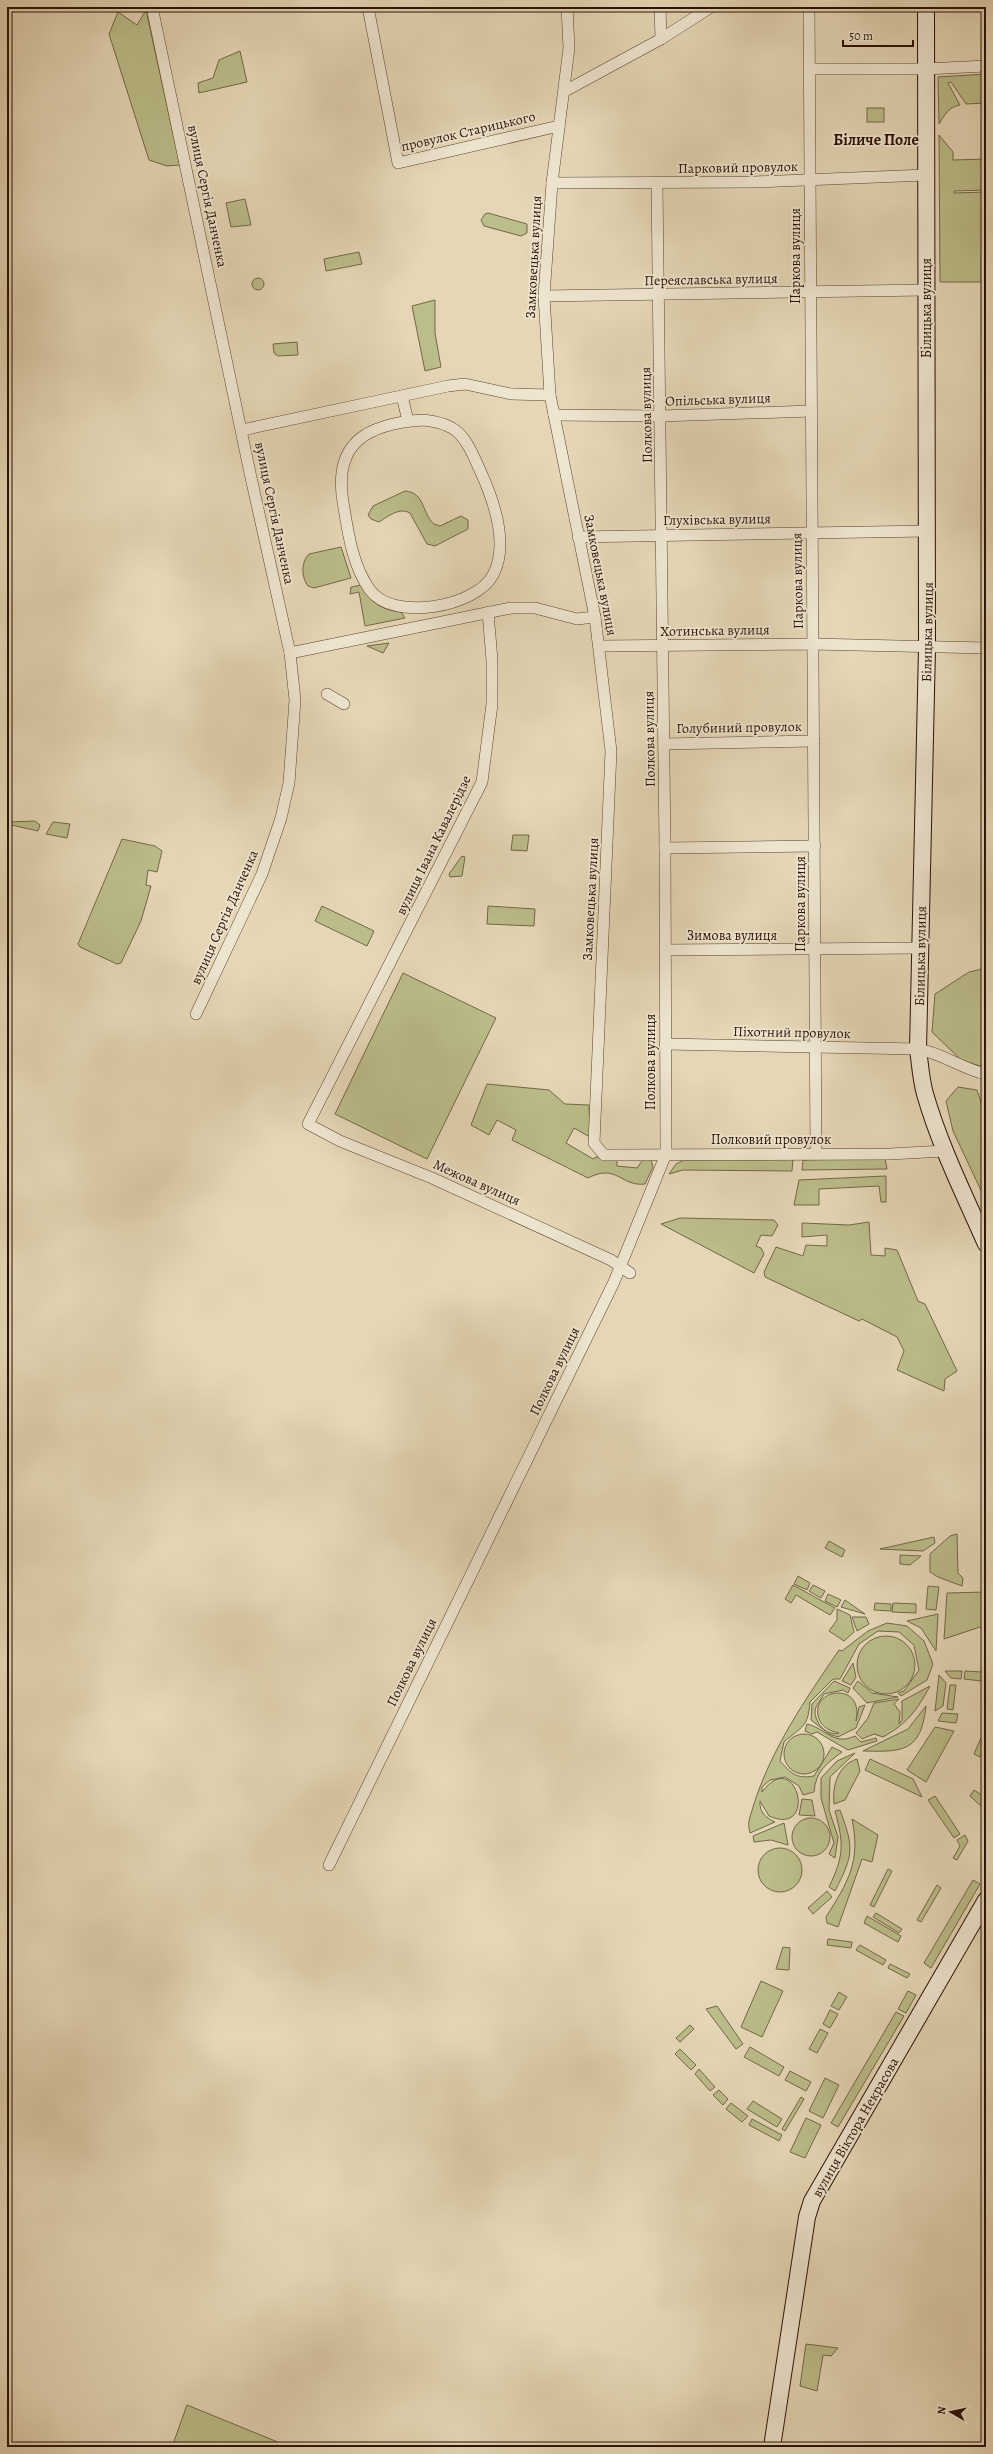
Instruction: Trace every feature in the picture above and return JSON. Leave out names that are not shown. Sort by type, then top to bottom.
[{"type":"main road","name":"Білицька вулиця","points":[[926,7],[925,175],[928,648],[919,948],[918,1049],[925,1093],[944,1151],[986,1244]]},
{"type":"main road","name":"вулиця Віктора Некрасова","points":[[772,2447],[807,2216],[812,2202],[986,1900]]},
{"type":"street","name":"вулиця Сергія Данченка","points":[[152,7],[290,653],[296,700],[294,738],[289,782],[281,818],[262,874],[196,1014]]},
{"type":"street","name":"провулок Старицького","points":[[368,7],[398,163],[559,126]]},
{"type":"street","name":"Замковецька вулиця","points":[[567,7],[569,48],[565,91],[552,183],[544,296],[550,395],[600,646],[611,751],[593,1134],[594,1144],[598,1150]]},
{"type":"street","points":[[660,7],[661,39]]},
{"type":"street","points":[[565,91],[661,39],[711,7]]},
{"type":"street","name":"Паркова вулиця","points":[[808,7],[810,69],[809,292],[816,950],[814,1048],[816,1154]]},
{"type":"street","points":[[810,69],[925,69],[986,66]]},
{"type":"street","name":"Парковий провулок","points":[[552,183],[657,184],[810,181],[925,175]]},
{"type":"street","name":"Полкова вулиця","points":[[329,1865],[614,1282],[666,1154],[661,416],[657,184]]},
{"type":"street","name":"Переяславська вулиця","points":[[544,296],[926,290]]},
{"type":"street","points":[[242,430],[465,384],[511,394],[550,395]]},
{"type":"street","points":[[402,396],[408,421]]},
{"type":"street","name":"Опільська вулиця","points":[[554,415],[661,416],[811,411]]},
{"type":"street","points":[[408,421],[438,421],[452,427],[464,436],[489,490],[500,547],[493,575],[485,587],[476,594],[464,599],[414,609],[392,606],[378,599],[370,591],[352,552],[340,486],[342,466],[346,455],[353,445],[368,432],[385,426],[408,421]]},
{"type":"street","name":"Глухівська вулиця","points":[[578,537],[662,534],[928,531]]},
{"type":"street","points":[[290,653],[488,612],[535,608],[577,619],[595,617]]},
{"type":"street","points":[[414,609],[416,627]]},
{"type":"street","name":"вулиця Івана Кавалерідзе","points":[[308,1124],[482,782],[492,704],[492,660],[488,612]]},
{"type":"street","name":"Хотинська вулиця","points":[[600,646],[812,644],[928,648],[986,648]]},
{"type":"street","points":[[327,694],[344,704]]},
{"type":"street","name":"Голубиний провулок","points":[[664,744],[814,740]]},
{"type":"street","points":[[665,848],[815,846]]},
{"type":"street","name":"Зимова вулиця","points":[[665,950],[919,948]]},
{"type":"street","name":"Піхотний провулок","points":[[665,1044],[918,1049],[932,1052],[963,1066],[986,1074]]},
{"type":"street","name":"Межова вулиця","points":[[308,1124],[340,1141],[432,1178],[620,1266],[630,1273]]},
{"type":"street","name":"Полковий провулок","points":[[598,1150],[604,1154],[816,1154],[944,1151]]},
{"type":"green space","points":[[146,10],[180,165],[167,166],[149,160],[109,34],[118,12],[137,25]]},
{"type":"green space","points":[[240,51],[247,82],[199,93],[198,83],[213,78],[219,60]]},
{"type":"green space","points":[[986,74],[986,103],[966,104],[951,82],[948,83],[960,105],[950,109],[939,124],[938,77]]},
{"type":"green space","points":[[867,108],[884,108],[884,122],[867,122]]},
{"type":"green space","points":[[939,135],[953,152],[953,160],[986,159],[986,190],[954,191],[954,193],[986,192],[986,282],[940,282]]},
{"type":"green space","points":[[245,199],[251,225],[231,227],[226,203]]},
{"type":"green space","points":[[488,213],[527,224],[527,233],[521,236],[484,226],[481,220],[485,214]]},
{"type":"green space","points":[[359,252],[362,264],[326,271],[324,259]]},
{"type":"green space","points":[[256,278],[260,278],[264,284],[260,290],[256,290],[252,286],[252,282]]},
{"type":"green space","points":[[435,300],[435,333],[441,367],[425,371],[412,306]]},
{"type":"green space","points":[[297,342],[298,355],[278,356],[274,353],[273,344]]},
{"type":"green space","points":[[405,491],[411,492],[420,499],[427,515],[434,524],[440,526],[461,516],[468,520],[468,529],[435,546],[427,544],[410,513],[406,511],[390,515],[379,522],[371,519],[368,515],[373,506]]},
{"type":"green space","points":[[341,547],[351,578],[314,588],[308,586],[303,574],[303,565],[306,557],[309,554]]},
{"type":"green space","points":[[362,585],[373,601],[388,609],[401,612],[405,618],[365,626],[359,592],[350,594],[351,587]]},
{"type":"green space","points":[[389,643],[383,653],[367,646]]},
{"type":"green space","points":[[35,821],[40,825],[38,831],[7,824],[7,822]]},
{"type":"green space","points":[[53,822],[70,824],[67,838],[46,834]]},
{"type":"green space","points":[[513,835],[529,835],[527,851],[511,850]]},
{"type":"green space","points":[[122,839],[155,846],[162,851],[157,872],[148,870],[146,885],[151,886],[141,921],[121,963],[117,964],[80,947],[78,944]]},
{"type":"green space","points":[[462,856],[465,857],[462,876],[450,877],[449,874]]},
{"type":"green space","points":[[322,906],[374,931],[367,946],[315,921]]},
{"type":"green space","points":[[488,906],[535,909],[534,926],[487,924]]},
{"type":"green space","points":[[986,968],[986,1068],[961,1060],[932,1032],[935,994],[969,972]]},
{"type":"green space","points":[[403,973],[496,1018],[427,1159],[335,1114]]},
{"type":"green space","points":[[487,1084],[549,1090],[565,1104],[589,1105],[590,1137],[574,1128],[566,1143],[593,1159],[596,1157],[613,1158],[617,1160],[617,1166],[637,1168],[644,1158],[651,1160],[653,1167],[645,1184],[637,1184],[606,1173],[588,1178],[512,1140],[516,1130],[497,1120],[489,1135],[471,1125]]},
{"type":"green space","points":[[958,1087],[977,1090],[986,1117],[986,1201],[953,1131],[946,1101]]},
{"type":"green space","points":[[793,1158],[792,1171],[683,1170],[669,1174],[676,1164],[684,1160]]},
{"type":"green space","points":[[885,1158],[887,1169],[802,1170],[803,1160]]},
{"type":"green space","points":[[886,1176],[886,1202],[881,1202],[879,1186],[819,1189],[819,1205],[794,1205],[799,1180]]},
{"type":"green space","points":[[680,1218],[774,1220],[778,1225],[772,1236],[761,1235],[756,1246],[761,1248],[764,1254],[754,1273],[661,1224]]},
{"type":"green space","points":[[869,1222],[871,1255],[885,1256],[885,1248],[897,1250],[918,1301],[925,1304],[957,1371],[945,1379],[944,1391],[897,1370],[904,1351],[897,1337],[862,1319],[859,1321],[765,1277],[764,1272],[776,1247],[803,1256],[806,1245],[827,1246],[827,1235],[802,1237],[802,1223],[849,1225]]},
{"type":"green space","points":[[957,1534],[958,1573],[963,1578],[962,1586],[938,1577],[930,1572],[930,1554],[950,1536]]},
{"type":"green space","points":[[934,1537],[935,1543],[923,1551],[880,1549]]},
{"type":"green space","points":[[829,1541],[845,1550],[842,1557],[825,1548]]},
{"type":"green space","points":[[900,1555],[921,1556],[910,1565],[900,1564]]},
{"type":"green space","points":[[798,1576],[810,1583],[807,1590],[794,1584]]},
{"type":"green space","points":[[793,1585],[835,1608],[830,1615],[796,1595],[791,1603],[785,1599]]},
{"type":"green space","points":[[813,1585],[825,1591],[821,1598],[809,1591]]},
{"type":"green space","points":[[928,1586],[939,1587],[936,1610],[926,1609]]},
{"type":"green space","points":[[986,1592],[986,1625],[944,1639],[947,1593]]},
{"type":"green space","points":[[828,1594],[841,1600],[837,1607],[825,1601]]},
{"type":"green space","points":[[845,1600],[865,1614],[841,1607]]},
{"type":"green space","points":[[875,1603],[891,1604],[891,1611],[874,1610]]},
{"type":"green space","points":[[893,1603],[916,1604],[916,1613],[892,1612]]},
{"type":"green space","points":[[837,1609],[850,1615],[854,1632],[844,1641],[829,1631],[837,1620]]},
{"type":"green space","points":[[938,1614],[936,1651],[921,1628],[907,1621]]},
{"type":"green space","points":[[852,1617],[866,1617],[869,1624],[857,1631]]},
{"type":"green space","points":[[887,1623],[907,1626],[924,1641],[933,1664],[927,1680],[901,1696],[898,1693],[904,1691],[919,1670],[914,1645],[899,1632],[878,1631],[859,1644],[840,1679],[833,1679],[810,1702],[806,1722],[784,1742],[780,1761],[791,1772],[798,1776],[808,1777],[814,1776],[832,1747],[842,1752],[831,1760],[820,1773],[814,1792],[803,1795],[799,1786],[785,1777],[770,1780],[762,1787],[762,1792],[774,1780],[785,1779],[793,1785],[797,1795],[798,1806],[794,1815],[784,1819],[769,1816],[760,1801],[764,1814],[775,1822],[750,1833],[750,1817],[760,1786],[769,1765],[779,1745],[814,1687],[839,1650],[842,1651],[868,1631]]},
{"type":"green space","points":[[886,1636],[897,1638],[910,1649],[913,1654],[915,1665],[913,1676],[902,1689],[897,1692],[886,1694],[875,1692],[862,1681],[859,1676],[857,1665],[859,1654],[870,1641],[875,1638]]},
{"type":"green space","points":[[853,1663],[856,1677],[851,1685],[842,1681]]},
{"type":"green space","points":[[945,1671],[962,1671],[961,1679],[951,1678]]},
{"type":"green space","points":[[965,1671],[982,1672],[981,1681],[964,1679]]},
{"type":"green space","points":[[939,1675],[946,1683],[943,1706],[935,1711]]},
{"type":"green space","points":[[834,1681],[850,1688],[848,1693],[843,1690],[824,1694],[815,1709],[815,1716],[822,1728],[830,1733],[839,1733],[827,1729],[819,1719],[818,1709],[821,1700],[828,1695],[837,1693],[845,1694],[852,1699],[857,1708],[856,1721],[859,1707],[865,1705],[856,1728],[838,1737],[829,1734],[811,1720],[812,1704]]},
{"type":"green space","points":[[858,1681],[872,1693],[898,1697],[867,1703],[853,1688]]},
{"type":"green space","points":[[950,1685],[956,1685],[953,1710],[947,1709]]},
{"type":"green space","points":[[930,1686],[916,1709],[892,1732],[883,1737],[874,1734],[862,1739],[856,1733],[868,1718],[874,1703],[899,1699],[894,1704],[900,1712],[899,1724],[902,1720],[902,1701]]},
{"type":"green space","points":[[926,1706],[920,1733],[908,1746],[889,1751],[863,1751],[908,1729]]},
{"type":"green space","points":[[942,1713],[958,1714],[956,1723],[938,1721]]},
{"type":"green space","points":[[807,1724],[814,1726],[835,1738],[847,1739],[855,1736],[861,1742],[876,1738],[877,1741],[848,1750],[817,1732],[812,1734],[805,1731]]},
{"type":"green space","points":[[935,1727],[954,1731],[926,1782],[907,1770]]},
{"type":"green space","points":[[984,1731],[986,1732],[986,1747],[980,1757],[974,1754]]},
{"type":"green space","points":[[808,1734],[815,1737],[821,1743],[824,1754],[823,1762],[815,1771],[808,1774],[800,1774],[793,1771],[785,1762],[784,1750],[787,1743],[796,1735]]},
{"type":"green space","points":[[855,1753],[830,1777],[829,1810],[838,1837],[835,1858],[829,1854],[834,1843],[821,1798],[821,1778],[837,1761]]},
{"type":"green space","points":[[857,1759],[860,1771],[845,1800],[834,1804],[835,1783],[841,1771],[850,1762]]},
{"type":"green space","points":[[870,1759],[913,1779],[922,1797],[865,1770]]},
{"type":"green space","points":[[974,1790],[986,1798],[986,1808],[983,1808],[970,1796]]},
{"type":"green space","points":[[935,1796],[960,1834],[954,1838],[928,1800]]},
{"type":"green space","points":[[802,1799],[812,1800],[815,1816],[799,1815]]},
{"type":"green space","points":[[840,1810],[848,1833],[850,1851],[846,1868],[835,1891],[829,1887],[838,1867],[840,1858],[841,1841],[835,1811]]},
{"type":"green space","points":[[811,1818],[824,1824],[830,1837],[824,1850],[811,1856],[798,1850],[792,1837],[798,1824]]},
{"type":"green space","points":[[852,1819],[878,1835],[872,1862],[862,1859],[838,1927],[827,1923],[826,1917],[841,1893],[851,1871],[854,1860],[855,1848]]},
{"type":"green space","points":[[784,1823],[788,1845],[771,1840],[754,1842],[753,1836]]},
{"type":"green space","points":[[965,1835],[968,1841],[957,1860],[953,1858],[960,1846],[957,1840]]},
{"type":"green space","points":[[776,1848],[784,1848],[789,1849],[796,1854],[801,1861],[801,1879],[796,1886],[789,1891],[776,1892],[768,1889],[761,1882],[758,1874],[758,1866],[761,1858],[768,1851]]},
{"type":"green space","points":[[888,1869],[892,1871],[874,1907],[870,1905]]},
{"type":"green space","points":[[973,1880],[980,1884],[931,1968],[924,1963]]},
{"type":"green space","points":[[937,1885],[941,1888],[921,1922],[917,1920]]},
{"type":"green space","points":[[827,1891],[832,1897],[813,1914],[808,1908]]},
{"type":"green space","points":[[876,1913],[902,1929],[899,1933],[873,1917]]},
{"type":"green space","points":[[867,1916],[901,1936],[898,1942],[864,1923]]},
{"type":"green space","points":[[828,1939],[852,1942],[851,1948],[827,1945]]},
{"type":"green space","points":[[860,1945],[886,1960],[883,1965],[856,1950]]},
{"type":"green space","points":[[783,1947],[790,1948],[789,1970],[776,1969]]},
{"type":"green space","points":[[890,1964],[910,1974],[907,1978],[888,1968]]},
{"type":"green space","points":[[761,1981],[783,1991],[762,2037],[741,2027]]},
{"type":"green space","points":[[908,1991],[916,1995],[906,2013],[898,2009]]},
{"type":"green space","points":[[839,1992],[847,1997],[839,2010],[831,2006]]},
{"type":"green space","points":[[717,2006],[743,2044],[736,2049],[706,2009]]},
{"type":"green space","points":[[830,2010],[838,2014],[830,2028],[823,2024]]},
{"type":"green space","points":[[896,2012],[904,2016],[838,2127],[831,2123]]},
{"type":"green space","points":[[690,2025],[694,2029],[680,2042],[676,2038]]},
{"type":"green space","points":[[820,2029],[828,2033],[817,2053],[809,2049]]},
{"type":"green space","points":[[750,2047],[784,2067],[779,2076],[744,2057]]},
{"type":"green space","points":[[680,2049],[696,2065],[691,2070],[675,2054]]},
{"type":"green space","points":[[699,2069],[715,2087],[710,2091],[695,2074]]},
{"type":"green space","points":[[790,2071],[811,2082],[806,2091],[785,2080]]},
{"type":"green space","points":[[825,2078],[839,2085],[823,2118],[809,2111]]},
{"type":"green space","points":[[719,2090],[728,2099],[723,2105],[713,2095]]},
{"type":"green space","points":[[801,2097],[804,2099],[785,2131],[782,2129]]},
{"type":"green space","points":[[753,2101],[782,2119],[777,2127],[747,2109]]},
{"type":"green space","points":[[731,2103],[748,2116],[742,2122],[726,2109]]},
{"type":"green space","points":[[806,2118],[821,2125],[805,2158],[790,2152]]},
{"type":"green space","points":[[752,2119],[782,2135],[779,2141],[749,2125]]},
{"type":"green space","points":[[806,2344],[838,2348],[831,2356],[823,2355],[817,2391],[800,2386]]},
{"type":"green space","points":[[187,2405],[290,2447],[172,2447]]},
{"type":"district","name":"Біличе Поле","points":[[876,139]]}]
